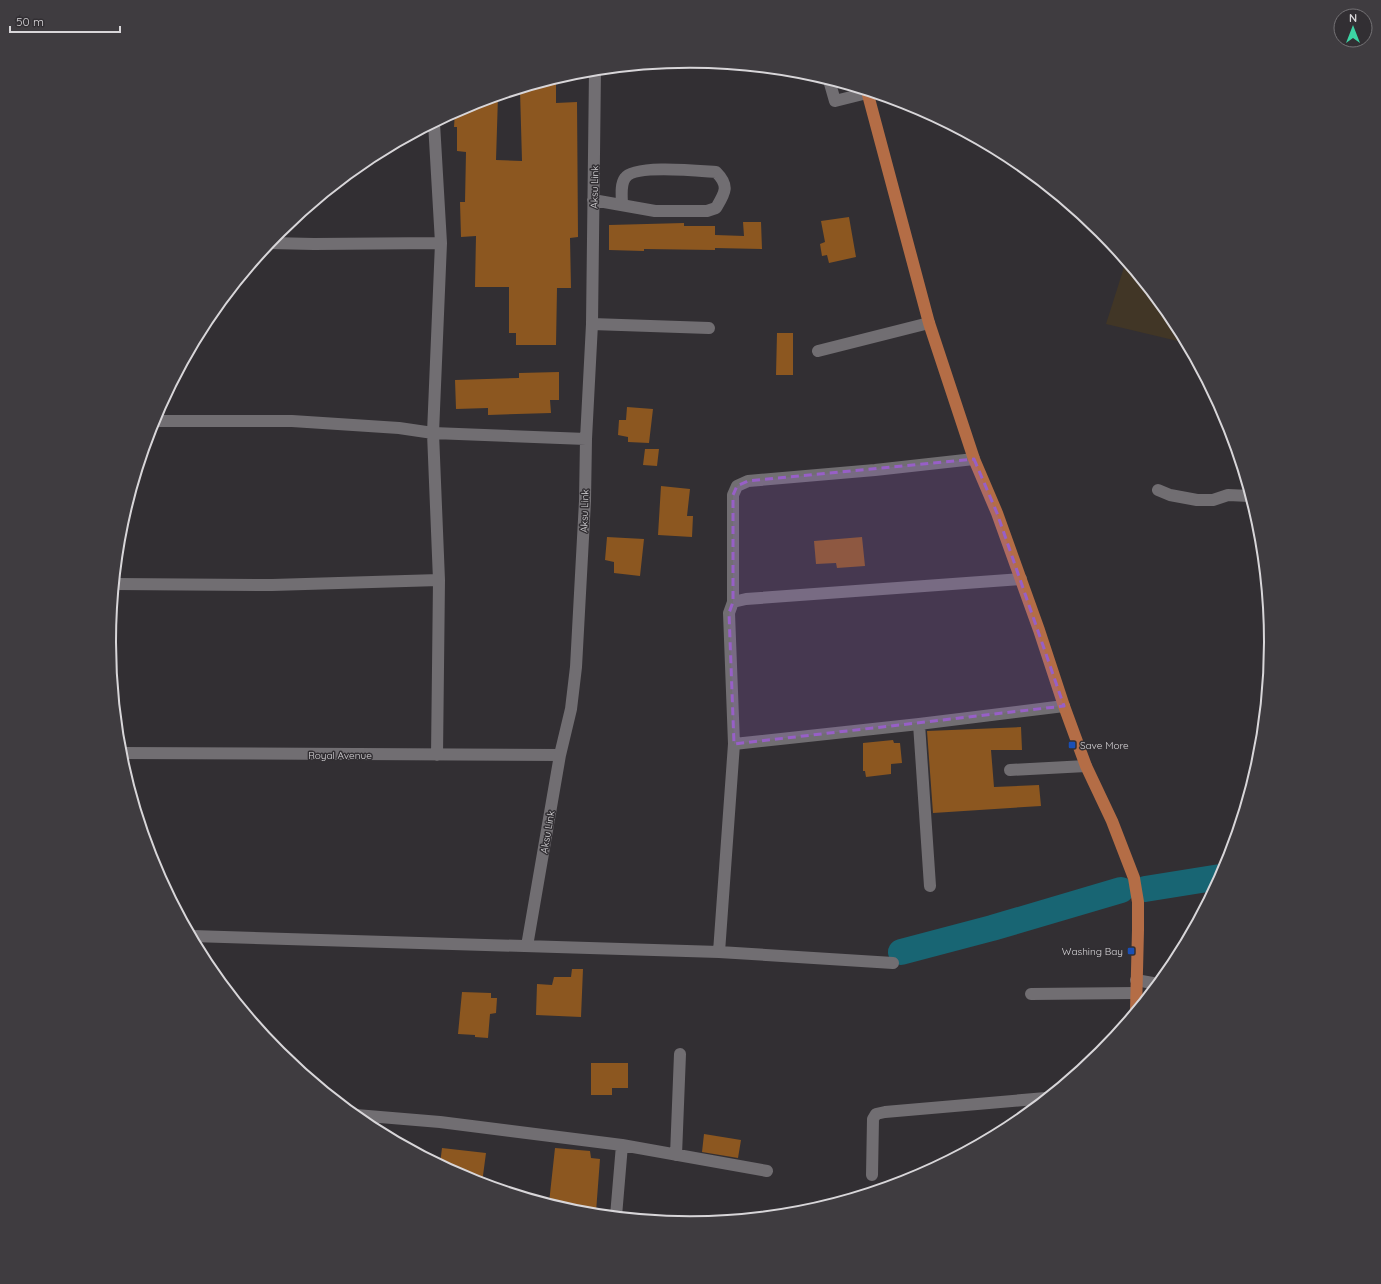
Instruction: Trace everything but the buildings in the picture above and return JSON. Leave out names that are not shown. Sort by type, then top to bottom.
[{"type":"main road","points":[[868,96],[929,323],[974,459],[997,513],[1086,766],[1112,821],[1134,878],[1138,902],[1136,1003]]},
{"type":"street","name":"Aksu Link","points":[[527,946],[560,755],[571,709],[576,667],[585,501],[586,439],[592,324],[595,76]]},
{"type":"street","points":[[830,86],[834,101],[860,94]]},
{"type":"street","points":[[434,128],[441,243],[433,433],[439,580],[437,756]]},
{"type":"street","points":[[594,200],[655,211],[707,210],[716,208],[725,193],[725,186],[722,178],[716,172],[677,169],[633,171],[625,177],[622,186],[622,205]]},
{"type":"street","points":[[278,243],[441,243]]},
{"type":"street","points":[[818,351],[929,323]]},
{"type":"street","points":[[592,324],[709,328]]},
{"type":"street","points":[[160,421],[292,420],[399,428],[433,433],[586,439]]},
{"type":"street","points":[[719,952],[734,744],[729,612],[734,602],[734,495],[737,486],[748,481],[875,470],[974,459]]},
{"type":"street","points":[[1158,490],[1170,495],[1197,500],[1213,500],[1228,495],[1246,496]]},
{"type":"street","points":[[120,584],[272,585],[439,580]]},
{"type":"street","points":[[734,602],[746,599],[1021,580]]},
{"type":"street","points":[[734,744],[919,724],[1064,706]]},
{"type":"street","points":[[919,724],[930,886]]},
{"type":"street","name":"Royal Avenue","points":[[128,753],[437,756],[560,755]]},
{"type":"street","points":[[1010,770],[1086,766]]},
{"type":"street","points":[[197,936],[719,952],[893,963]]},
{"type":"street","points":[[1136,980],[1152,983]]},
{"type":"street","points":[[1031,994],[1136,993]]},
{"type":"street","points":[[676,1155],[680,1054]]},
{"type":"street","points":[[872,1175],[873,1119],[876,1114],[1038,1099]]},
{"type":"street","points":[[368,1116],[440,1122],[622,1145],[767,1171]]},
{"type":"street","points":[[616,1211],[622,1145]]},
{"type":"highlighted area","points":[[974,459],[997,513],[1064,706],[734,744],[729,613],[733,602],[733,495],[737,486],[748,481]]},
{"type":"shaded area","points":[[1124,267],[1146,293],[1180,341],[1106,324]]},
{"type":"waterway","points":[[1145,889],[1213,878]]},
{"type":"waterway","points":[[901,952],[992,928],[1121,890]]},
{"type":"place","name":"Save More","points":[[1072,745]]},
{"type":"place","name":"Washing Bay","points":[[1131,951]]}]
